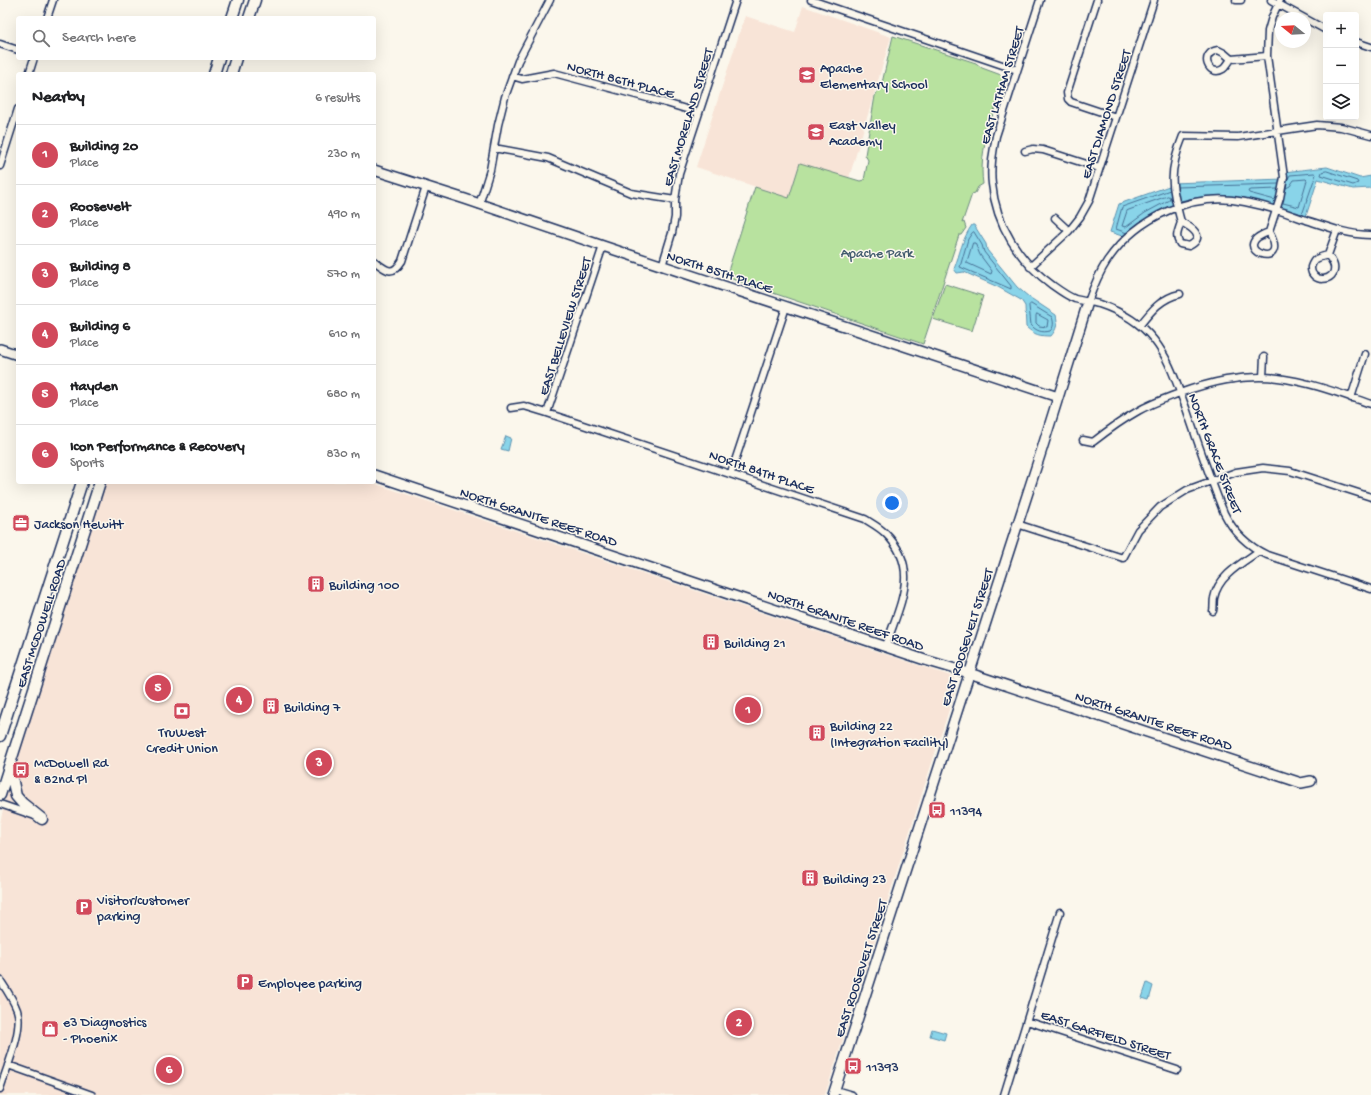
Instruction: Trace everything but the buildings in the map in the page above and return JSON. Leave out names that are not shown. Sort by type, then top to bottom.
[{"type":"main road","points":[[233,16],[238,0]]},
{"type":"main road","points":[[250,16],[255,0]]},
{"type":"main road","points":[[215,72],[218,60]]},
{"type":"main road","points":[[232,72],[235,60]]},
{"type":"main road","name":"EAST MCDOWELL ROAD","points":[[0,736],[81,484]]},
{"type":"main road","name":"EAST MCDOWELL ROAD","points":[[0,795],[99,484]]},
{"type":"main road","points":[[49,584],[65,590]]},
{"type":"main road","points":[[10,764],[16,796],[22,803],[42,819]]},
{"type":"street","points":[[48,16],[53,0]]},
{"type":"street","points":[[480,205],[490,170],[504,97],[512,76],[538,21],[550,0]]},
{"type":"street","name":"EAST MORELAND STREET","points":[[662,266],[672,233],[675,217],[675,200],[679,174],[736,0]]},
{"type":"street","points":[[811,0],[1017,70]]},
{"type":"street","name":"EAST LATHAM STREET","points":[[1040,0],[996,136],[992,155],[992,184],[1005,232],[1013,246],[1030,267],[1040,277],[1058,289],[1075,299],[1088,302]]},
{"type":"street","points":[[1097,0],[1067,93],[1068,99],[1071,102],[1116,116]]},
{"type":"street","name":"EAST DIAMOND STREET","points":[[1030,267],[1068,231],[1080,217],[1089,201],[1154,0]]},
{"type":"street","points":[[1236,0],[1241,0]]},
{"type":"street","points":[[1271,0],[1279,2],[1323,28]]},
{"type":"street","points":[[1269,232],[1282,193],[1284,177],[1267,56],[1268,31],[1272,17],[1279,2]]},
{"type":"street","points":[[1359,43],[1371,47]]},
{"type":"street","points":[[0,44],[16,49]]},
{"type":"street","points":[[1231,59],[1267,56]]},
{"type":"street","points":[[30,72],[33,60]]},
{"type":"street","name":"NORTH 86TH PLACE","points":[[512,76],[522,79],[554,73],[666,103],[699,114]]},
{"type":"street","points":[[0,166],[16,115]]},
{"type":"street","points":[[1181,222],[1172,185],[1173,167],[1183,136],[1238,137],[1318,125],[1341,127],[1371,135]]},
{"type":"street","points":[[494,148],[548,158],[631,193],[675,200]]},
{"type":"street","points":[[1025,151],[1033,149],[1043,150],[1099,168]]},
{"type":"street","name":"NORTH 85TH PLACE","points":[[376,171],[1058,397]]},
{"type":"street","points":[[376,262],[386,270],[392,271],[397,269],[402,261],[426,187]]},
{"type":"street","points":[[1088,302],[1100,273],[1117,248],[1143,225],[1177,206],[1198,201],[1220,199],[1244,202],[1276,210],[1337,230],[1358,235],[1371,235]]},
{"type":"street","points":[[1055,218],[1068,231]]},
{"type":"street","points":[[1328,255],[1337,230]]},
{"type":"street","name":"EAST BELLEVIEW STREET","points":[[547,413],[603,246]]},
{"type":"street","points":[[1140,325],[1158,304],[1169,297],[1180,294]]},
{"type":"street","name":"NORTH GRACE STREET","points":[[1088,302],[1115,310],[1140,325],[1153,338],[1164,353],[1224,513],[1232,527],[1242,538],[1259,551],[1274,558],[1371,589]]},
{"type":"street","name":"EAST ROOSEVELT STREET","points":[[834,1092],[970,673],[1088,302]]},
{"type":"street","points":[[731,473],[786,307]]},
{"type":"street","points":[[0,349],[16,354]]},
{"type":"street","points":[[1351,398],[1365,354]]},
{"type":"street","points":[[1263,377],[1264,357]]},
{"type":"street","points":[[1083,440],[1093,442],[1138,410],[1180,393],[1219,381],[1242,377],[1263,377],[1300,382],[1371,404]]},
{"type":"street","name":"NORTH 84TH PLACE","points":[[511,408],[524,406],[547,413],[731,473],[865,519],[884,532],[895,544],[904,560],[906,574],[904,592],[886,646]]},
{"type":"street","points":[[1017,524],[1123,558],[1138,530],[1160,507],[1183,492],[1212,480],[1245,470],[1263,468],[1298,473],[1371,497]]},
{"type":"street","name":"NORTH GRANITE REEF ROAD","points":[[376,476],[1301,783],[1311,781]]},
{"type":"street","points":[[1213,611],[1214,598],[1218,587],[1223,580],[1237,567],[1259,551]]},
{"type":"street","points":[[0,804],[42,819]]},
{"type":"street","name":"EAST GARFIELD STREET","points":[[1004,1095],[1060,912]]},
{"type":"street","points":[[0,980],[18,1011],[19,1025],[0,1089]]},
{"type":"street","name":"EAST GARFIELD STREET","points":[[1026,1021],[1177,1070]]},
{"type":"street","points":[[8,1065],[92,1095]]},
{"type":"street","points":[[834,1092],[852,1095]]},
{"type":"shaded area","points":[[803,6],[891,37],[849,178],[800,163],[789,198],[696,167],[745,16],[795,32]]},
{"type":"shaded area","points":[[105,484],[376,484],[954,677],[956,688],[825,1095],[0,1095],[0,824],[5,799]]},
{"type":"green space","name":"Apache Park","points":[[893,36],[976,63],[982,68],[1001,75],[1005,79],[992,117],[985,144],[982,171],[983,184],[978,187],[975,193],[972,194],[962,223],[964,222],[966,228],[961,235],[959,235],[923,344],[726,277],[755,187],[789,198],[800,163],[860,181],[864,180],[868,160],[865,155],[875,96],[882,83]]},
{"type":"green space","points":[[945,284],[983,296],[972,331],[933,319]]},
{"type":"water","points":[[1327,167],[1360,178],[1371,176],[1371,188],[1353,189],[1318,179],[1305,219],[1232,200],[1177,206],[1128,238],[1110,232],[1119,204],[1172,185],[1172,183],[1284,179],[1284,172]]},
{"type":"water","points":[[972,225],[974,225],[986,244],[987,250],[1017,287],[1056,315],[1057,321],[1055,331],[1051,336],[1037,334],[1026,327],[1025,306],[1021,300],[998,287],[964,272],[957,273],[954,269],[963,241]]},
{"type":"water","points":[[506,436],[511,438],[508,451],[501,449]]},
{"type":"water","points":[[1147,983],[1153,986],[1149,1000],[1142,998]]},
{"type":"water","points":[[932,1029],[946,1033],[944,1040],[930,1036]]},
{"type":"place","name":"Apache Elementary School","points":[[807,75]]},
{"type":"place","name":"East Valley Academy","points":[[816,132]]},
{"type":"place","name":"Jackson Hewitt","points":[[21,523]]},
{"type":"place","name":"Building 100","points":[[316,584]]},
{"type":"place","name":"Building 21","points":[[711,642]]},
{"type":"place","name":"Hayden","points":[[158,688]]},
{"type":"place","name":"Building 6","points":[[239,700]]},
{"type":"place","name":"Building 7","points":[[271,706]]},
{"type":"place","name":"Building 20","points":[[748,710]]},
{"type":"place","name":"TruWest Credit Union","points":[[182,711]]},
{"type":"place","name":"Building 22 (Integration Facility)","points":[[817,733]]},
{"type":"place","name":"Building 8","points":[[319,763]]},
{"type":"place","name":"McDowell Rd & 82nd Pl","points":[[21,770]]},
{"type":"place","name":"11394","points":[[937,810]]},
{"type":"place","name":"Building 23","points":[[810,878]]},
{"type":"place","name":"Visitor/customer parking","points":[[84,907]]},
{"type":"place","name":"Employee parking","points":[[245,982]]},
{"type":"place","name":"Roosevelt","points":[[739,1023]]},
{"type":"place","name":"e3 Diagnostics - Phoenix","points":[[50,1029]]},
{"type":"place","name":"11393","points":[[853,1066]]},
{"type":"place","name":"Icon Performance & Recovery","points":[[169,1070]]}]
